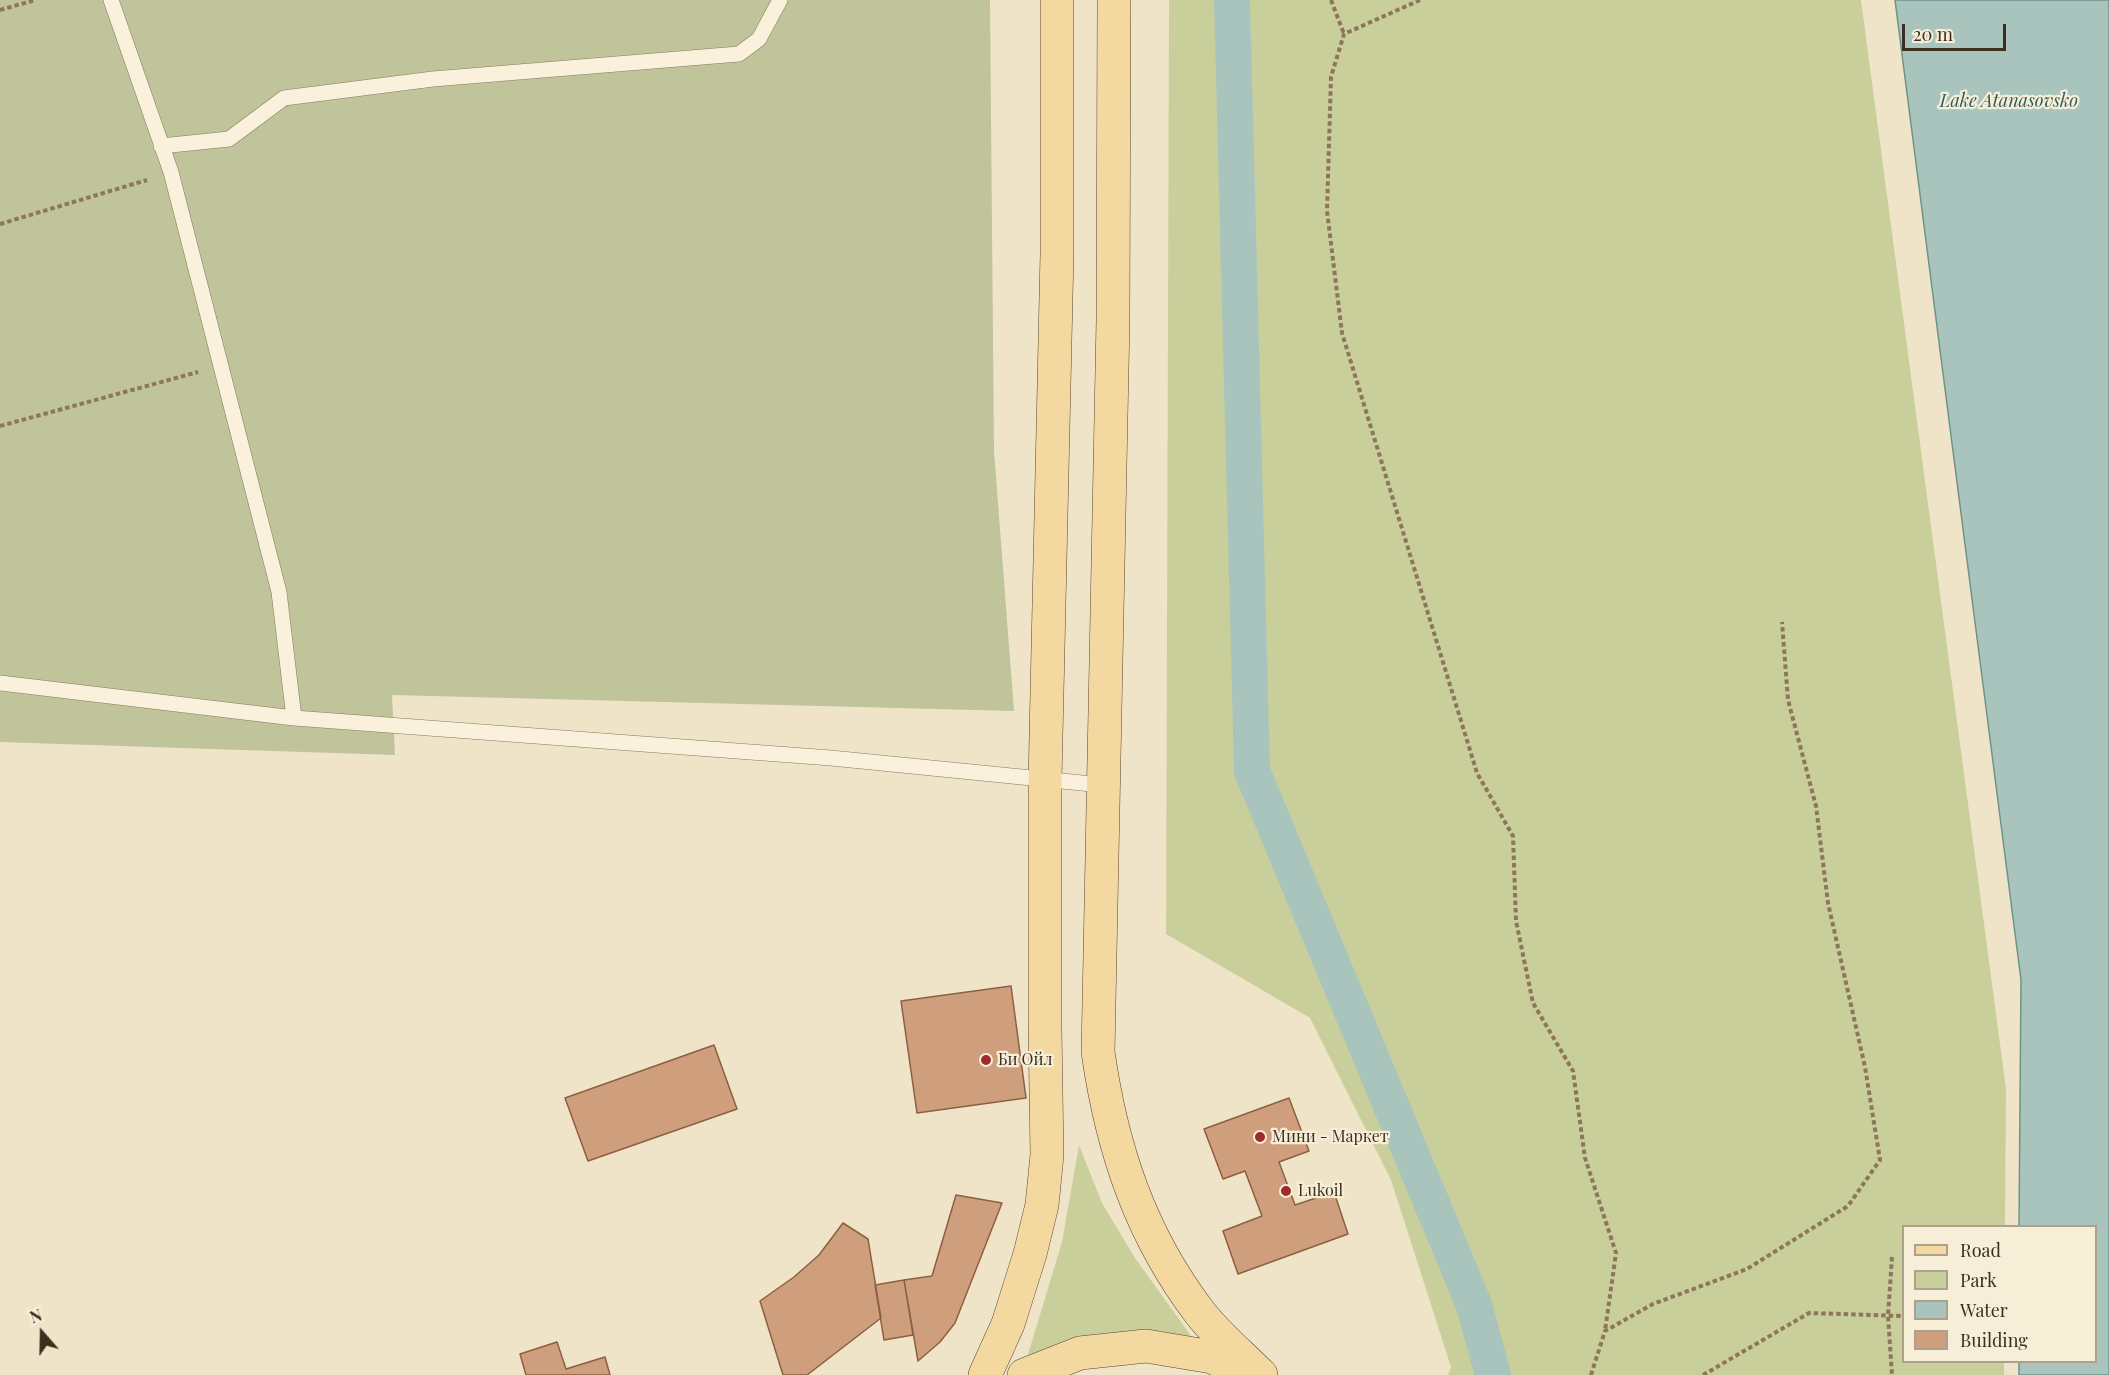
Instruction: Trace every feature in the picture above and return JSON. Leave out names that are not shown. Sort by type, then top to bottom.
[{"type":"main road","points":[[985,1375],[1008,1324],[1030,1254],[1042,1205],[1047,1155],[1045,780],[1056,265],[1057,0]]},
{"type":"main road","points":[[1114,0],[1113,320],[1098,1052],[1105,1099],[1117,1147],[1138,1208],[1164,1261],[1201,1315],[1261,1375]]},
{"type":"main road","points":[[1024,1375],[1080,1353],[1146,1346],[1212,1357],[1249,1375]]},
{"type":"lane","points":[[111,0],[171,172],[219,366],[279,592],[294,718]]},
{"type":"lane","points":[[161,146],[229,139],[284,98],[433,79],[739,54],[759,39],[780,0]]},
{"type":"lane","points":[[0,682],[294,718],[831,758],[1102,785]]},
{"type":"path","points":[[0,10],[35,0]]},
{"type":"path","points":[[1331,0],[1344,34],[1331,77],[1327,211],[1342,333],[1477,773],[1513,836],[1516,921],[1533,1003],[1573,1071],[1585,1158],[1616,1253],[1605,1331],[1591,1375]]},
{"type":"path","points":[[1344,34],[1420,0]]},
{"type":"path","points":[[0,224],[171,172]]},
{"type":"path","points":[[0,426],[219,366]]},
{"type":"path","points":[[1605,1331],[1653,1304],[1746,1269],[1848,1206],[1881,1160],[1865,1067],[1828,903],[1816,806],[1788,700],[1782,622]]},
{"type":"path","points":[[1892,1257],[1888,1316],[1892,1375]]},
{"type":"path","points":[[1703,1375],[1809,1313],[1902,1316]]},
{"type":"green space","points":[[0,0],[990,0],[994,451],[1014,711],[392,695],[395,755],[0,742]]},
{"type":"green space","points":[[1169,0],[1861,0],[2006,1089],[2005,1225],[1902,1225],[1902,1363],[2004,1363],[2004,1375],[1448,1375],[1451,1367],[1391,1180],[1310,1018],[1166,934]]},
{"type":"green space","points":[[1079,1145],[1102,1203],[1135,1258],[1194,1340],[1026,1361],[1062,1242]]},
{"type":"water","name":"Lake Atanasovsko","points":[[1895,0],[2109,0],[2109,1375],[2019,1375],[2019,1363],[2097,1363],[2097,1225],[2019,1225],[2021,980]]},
{"type":"building","points":[[1011,986],[1026,1098],[917,1113],[901,1001]]},
{"type":"building","points":[[714,1045],[737,1109],[588,1161],[565,1098]]},
{"type":"building","points":[[1289,1098],[1309,1151],[1279,1162],[1295,1205],[1334,1192],[1348,1234],[1238,1274],[1223,1231],[1262,1216],[1245,1171],[1223,1179],[1204,1129]]},
{"type":"building","points":[[956,1195],[1002,1203],[955,1323],[940,1342],[918,1361],[904,1280],[932,1276]]},
{"type":"building","points":[[843,1223],[868,1239],[881,1318],[807,1375],[783,1375],[760,1301],[794,1277],[819,1255]]},
{"type":"building","points":[[904,1280],[913,1335],[884,1340],[875,1285]]},
{"type":"building","points":[[557,1342],[566,1369],[605,1357],[610,1375],[526,1375],[520,1354]]},
{"type":"waterway","points":[[1232,0],[1252,771],[1474,1305],[1493,1375]]},
{"type":"place","name":"Би Ойл","points":[[986,1060]]},
{"type":"place","name":"Мини - Маркет","points":[[1260,1137]]},
{"type":"place","name":"Lukoil","points":[[1286,1191]]}]
